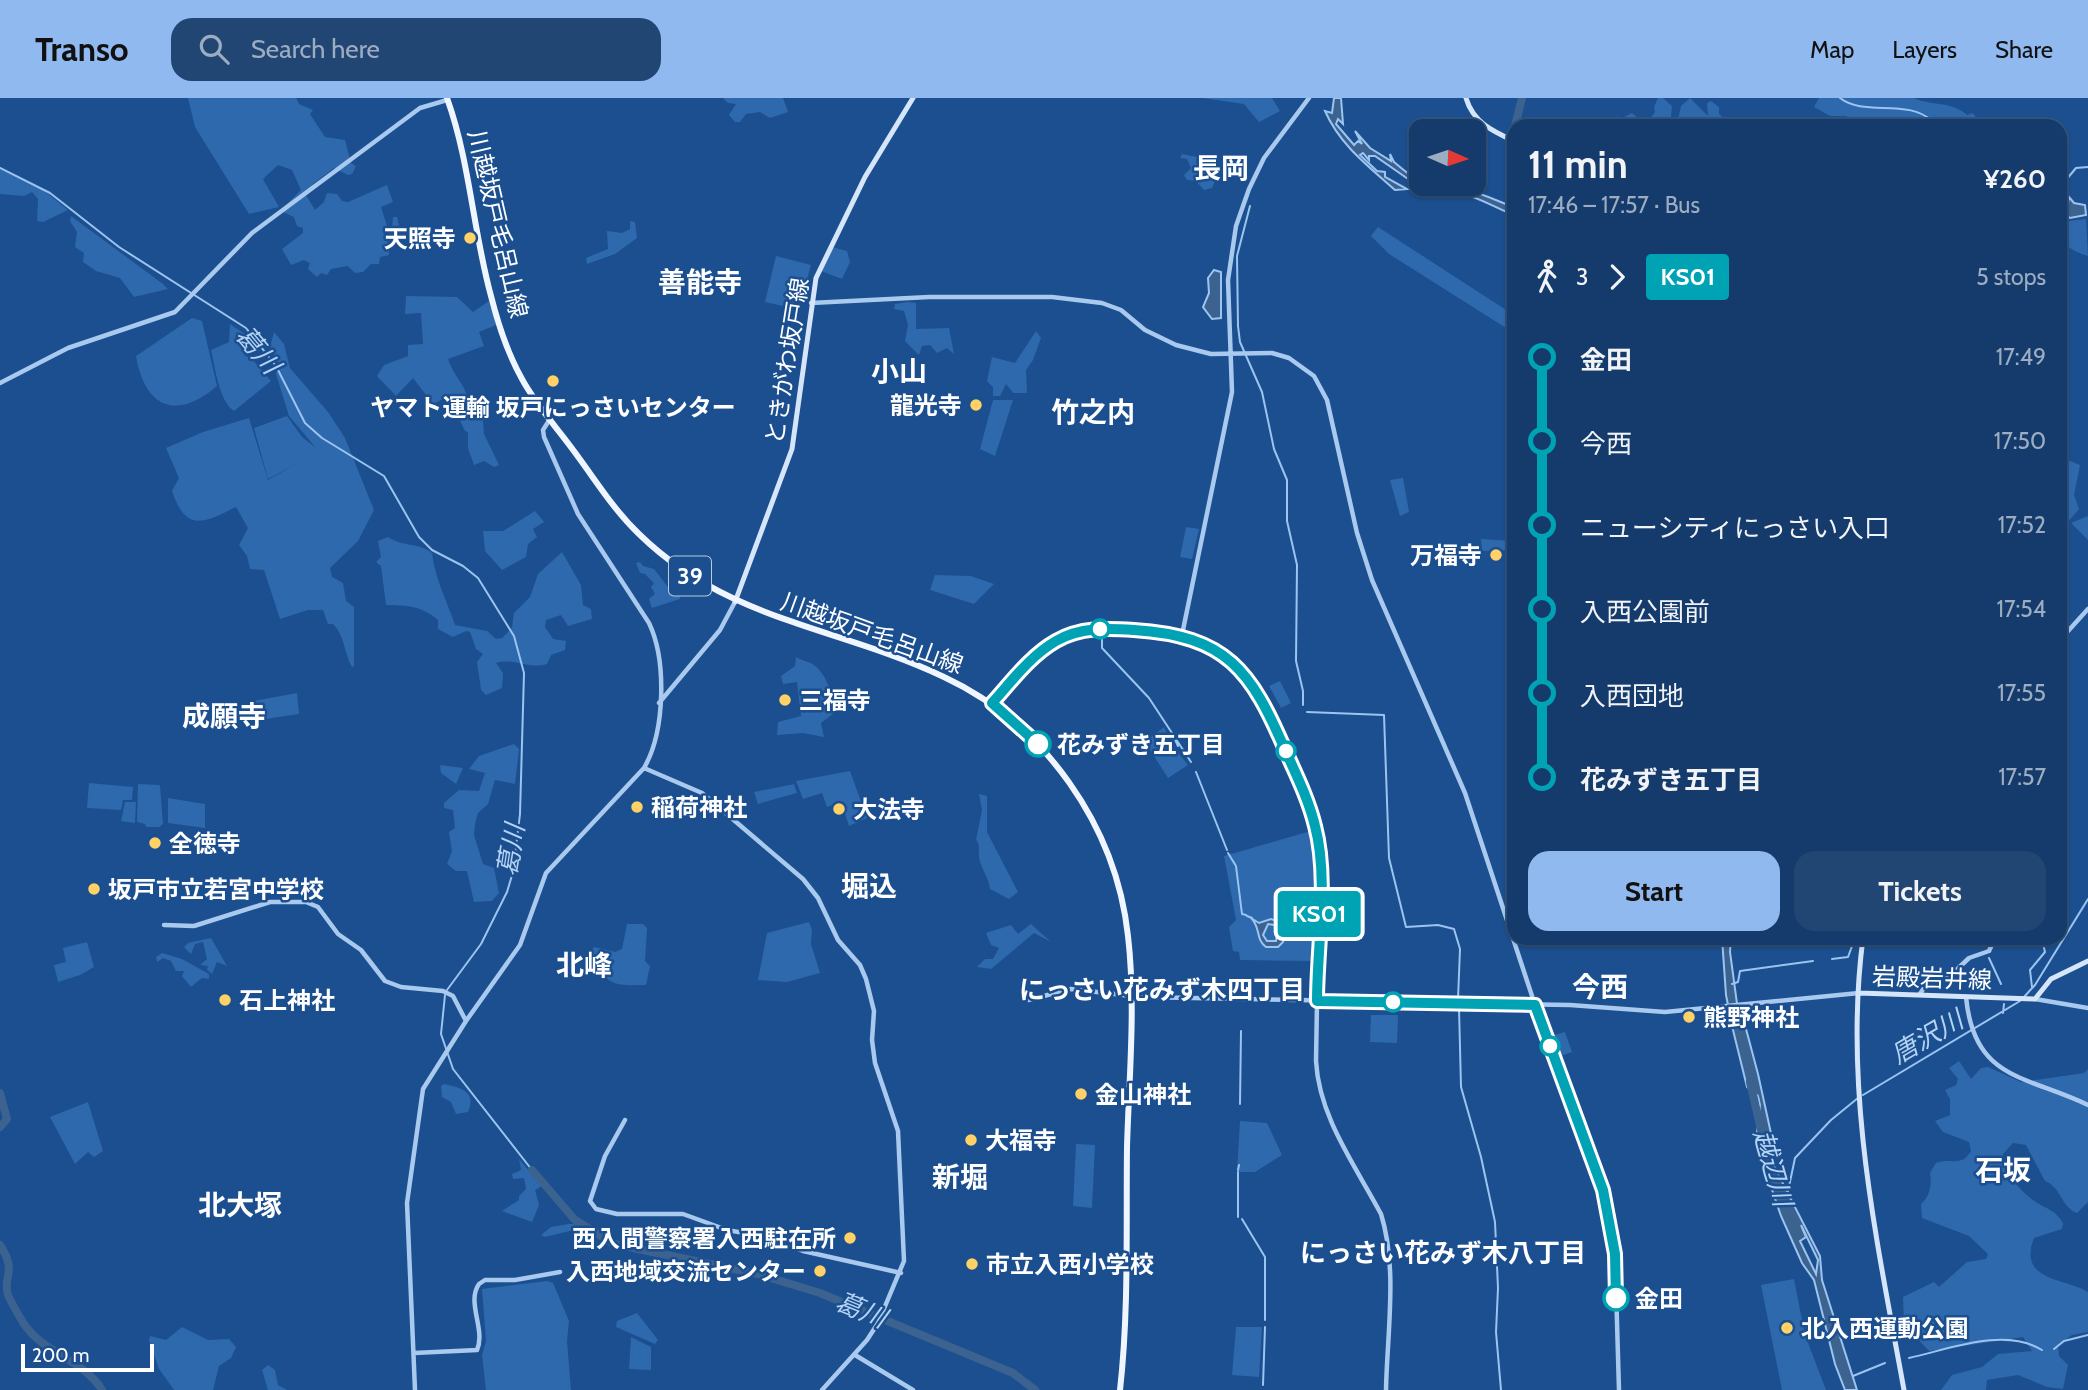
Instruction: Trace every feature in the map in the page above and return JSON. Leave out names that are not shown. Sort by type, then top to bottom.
[{"type":"main road","name":"ときがわ坂戸線","points":[[735,602],[792,449],[810,303],[821,264],[858,191],[913,98]]},
{"type":"main road","points":[[1466,98],[1475,117],[1484,126],[1507,137]]},
{"type":"main road","name":"川越坂戸毛呂山線","points":[[448,99],[499,323],[522,380],[611,503],[639,534],[678,567],[735,602],[927,669],[992,703],[1020,727],[1058,767],[1079,796],[1104,842],[1126,916],[1130,996],[1124,1321],[1119,1390]]},
{"type":"main road","name":"岩殿岩井線","points":[[1863,945],[1860,993],[2032,999]]},
{"type":"main road","points":[[2032,999],[2051,979],[2088,961]]},
{"type":"main road","points":[[1860,993],[1859,1102],[1871,1197],[1904,1390]]},
{"type":"street","points":[[1182,635],[1229,409],[1233,355],[1228,297],[1232,244],[1249,188],[1280,133],[1309,98]]},
{"type":"street","points":[[0,383],[68,348],[175,312],[252,233],[420,108],[448,99]]},
{"type":"street","points":[[810,303],[1052,297],[1091,301],[1121,310],[1145,330],[1176,345],[1211,354],[1272,353],[1289,358],[1314,376],[1324,392],[1357,533],[1370,575],[1465,793],[1507,920]]},
{"type":"street","points":[[415,1390],[407,1203],[419,1101],[425,1083],[520,945],[546,873],[643,768],[654,744],[660,662],[653,631],[567,492],[544,437],[544,430],[551,418]]},
{"type":"street","points":[[659,704],[720,630],[735,602]]},
{"type":"street","points":[[2067,632],[2088,609]]},
{"type":"street","points":[[992,703],[1031,659],[1065,636],[1109,629],[1182,635],[1219,652],[1250,681],[1270,713],[1309,806],[1320,857],[1316,1061],[1322,1101],[1381,1214],[1385,1229],[1388,1264],[1386,1390]]},
{"type":"street","points":[[643,768],[702,793],[803,878],[818,898],[838,940],[862,968],[874,1007],[872,1040],[876,1063],[898,1131],[904,1246],[901,1273],[878,1323],[855,1355],[822,1390]]},
{"type":"street","points":[[164,925],[194,926],[270,902],[306,902],[318,908],[338,934],[361,950],[385,981],[401,987],[444,992],[453,996],[466,1021]]},
{"type":"street","points":[[1515,945],[1595,1167],[1609,1214],[1615,1254],[1619,1390]]},
{"type":"street","points":[[1920,994],[1925,986],[1949,978],[1969,958],[1989,951],[1992,945]]},
{"type":"street","points":[[1028,1000],[1071,989],[1130,996],[1691,1011],[1860,993]]},
{"type":"street","points":[[1966,997],[1969,1025],[1985,1055],[2000,1068],[2088,1105]]},
{"type":"street","points":[[2032,999],[2088,1008]]},
{"type":"street","points":[[625,1120],[595,1182],[590,1201],[596,1209],[624,1214],[683,1213],[727,1230],[766,1237],[803,1251],[835,1256],[901,1273]]},
{"type":"street","points":[[414,1353],[467,1353],[477,1350],[480,1336],[475,1295],[479,1284],[485,1280],[515,1280],[560,1272]]},
{"type":"street","points":[[855,1355],[913,1390]]},
{"type":"shaded area","points":[[188,98],[296,98],[299,104],[313,110],[310,114],[325,137],[345,140],[351,163],[356,166],[352,174],[348,175],[334,168],[313,184],[306,195],[315,210],[324,202],[327,193],[337,194],[342,201],[348,202],[387,185],[393,202],[381,207],[387,226],[392,229],[393,217],[397,217],[400,230],[388,239],[389,255],[380,257],[379,264],[371,264],[363,272],[355,273],[348,266],[331,269],[327,275],[321,273],[317,277],[308,269],[310,263],[304,260],[291,265],[282,249],[303,233],[303,228],[297,226],[294,217],[283,212],[283,208],[301,190],[292,170],[278,165],[263,179],[279,207],[249,214],[195,127]]},
{"type":"shaded area","points":[[723,98],[783,98],[788,112],[770,118],[760,112],[746,114],[740,122],[735,122],[729,115],[736,104],[728,103]]},
{"type":"shaded area","points":[[1203,98],[1272,98],[1280,111],[1259,122],[1244,104]]},
{"type":"shaded area","points":[[1658,98],[1663,98],[1672,106],[1673,119],[1650,119],[1655,112]]},
{"type":"shaded area","points":[[1690,98],[1708,116],[1707,103],[1711,101],[1719,107],[1719,114],[1725,119],[1678,119],[1681,106]]},
{"type":"shaded area","points":[[1819,98],[1914,98],[1955,108],[1967,115],[1973,113],[1977,119],[1851,119],[1846,116],[1830,116],[1814,107]]},
{"type":"shaded area","points":[[1632,113],[1640,119],[1620,119]]},
{"type":"shaded area","points":[[1182,154],[1217,161],[1219,172],[1212,188],[1204,190],[1196,181],[1187,180],[1184,175],[1191,168],[1187,159],[1180,158]]},
{"type":"shaded area","points":[[0,169],[42,189],[68,210],[43,222],[37,221],[38,199],[32,192],[24,196],[0,194]]},
{"type":"shaded area","points":[[71,216],[168,289],[134,297],[120,278],[96,271],[83,262],[84,253],[75,247],[77,232],[70,221]]},
{"type":"shaded area","points":[[2067,218],[2069,221],[2086,219],[2088,256],[2067,246]]},
{"type":"shaded area","points":[[630,221],[635,222],[637,238],[615,254],[587,264],[586,258],[608,249],[607,231],[622,233],[630,229]]},
{"type":"shaded area","points":[[1378,227],[1507,310],[1507,329],[1389,254],[1371,236]]},
{"type":"shaded area","points":[[832,247],[847,251],[850,262],[842,279],[821,271]]},
{"type":"shaded area","points":[[776,256],[811,265],[801,301],[787,307],[765,302]]},
{"type":"shaded area","points":[[406,296],[457,297],[473,312],[489,301],[496,325],[479,332],[484,346],[448,359],[466,392],[469,404],[482,410],[484,434],[499,465],[494,467],[484,461],[474,465],[468,448],[468,432],[465,431],[451,402],[443,399],[433,404],[413,378],[396,396],[377,376],[384,365],[408,356],[408,345],[423,344],[421,313],[405,314]]},
{"type":"shaded area","points":[[916,303],[916,329],[949,328],[954,354],[947,348],[937,353],[930,345],[922,346],[919,355],[905,341],[908,325],[904,311],[894,309],[895,304]]},
{"type":"shaded area","points":[[192,318],[202,321],[217,386],[188,403],[176,406],[164,404],[147,388],[136,356]]},
{"type":"shaded area","points":[[230,324],[245,334],[252,345],[244,355],[253,360],[271,381],[234,411],[221,392],[211,350],[229,342]]},
{"type":"shaded area","points":[[1036,331],[1041,338],[1026,370],[1027,393],[1013,393],[1006,384],[1000,396],[993,396],[993,387],[987,381],[992,357],[1015,363]]},
{"type":"shaded area","points":[[274,332],[284,344],[290,368],[328,412],[345,438],[374,510],[358,541],[330,568],[332,577],[343,583],[346,601],[354,607],[352,667],[340,634],[333,624],[328,624],[323,610],[308,610],[280,619],[264,570],[250,569],[247,556],[239,545],[248,528],[236,507],[197,521],[183,513],[172,491],[179,478],[166,448],[203,432],[249,418],[268,480],[297,463],[268,479],[254,428],[287,416],[302,437],[316,448],[289,416],[276,374],[279,365],[270,347]]},
{"type":"shaded area","points":[[993,400],[1013,400],[995,456],[980,449]]},
{"type":"shaded area","points":[[2067,460],[2080,465],[2074,495],[2079,509],[2067,523]]},
{"type":"shaded area","points":[[1403,478],[1409,512],[1400,516],[1390,480]]},
{"type":"shaded area","points":[[535,511],[544,522],[533,529],[537,537],[528,544],[526,557],[502,570],[485,551],[483,531],[503,531]]},
{"type":"shaded area","points":[[2088,516],[2088,540],[2071,523]]},
{"type":"shaded area","points":[[1186,527],[1199,529],[1192,559],[1180,557]]},
{"type":"shaded area","points":[[388,537],[432,553],[438,581],[455,625],[487,631],[496,639],[502,638],[512,628],[514,613],[530,597],[538,574],[562,552],[581,585],[583,605],[591,609],[592,619],[568,626],[561,615],[546,620],[545,627],[553,639],[566,641],[565,650],[551,655],[547,664],[534,666],[509,661],[496,663],[503,673],[502,688],[486,695],[481,690],[477,662],[483,654],[476,649],[470,632],[453,637],[438,629],[438,620],[420,609],[386,605],[381,566],[376,562],[381,557],[378,541]]},
{"type":"shaded area","points":[[1481,539],[1507,541],[1507,550],[1482,551]]},
{"type":"shaded area","points":[[640,562],[643,566],[654,569],[671,591],[680,593],[680,599],[652,608],[649,599],[655,594],[651,587],[654,583],[640,573],[636,563]]},
{"type":"shaded area","points":[[935,575],[971,576],[994,584],[974,604],[930,590]]},
{"type":"shaded area","points":[[796,657],[817,667],[833,700],[834,713],[821,723],[824,737],[803,733],[777,735],[778,722],[801,716],[797,682],[783,684],[781,676],[795,666]]},
{"type":"shaded area","points":[[1280,681],[1291,703],[1281,708],[1269,686]]},
{"type":"shaded area","points":[[297,693],[299,714],[259,720],[254,701]]},
{"type":"shaded area","points":[[1164,727],[1172,745],[1188,765],[1168,778],[1145,742]]},
{"type":"shaded area","points":[[514,744],[519,749],[515,784],[495,780],[488,804],[478,813],[475,824],[474,835],[483,864],[494,868],[499,893],[492,901],[474,902],[467,871],[456,871],[447,864],[452,851],[449,832],[455,828],[453,810],[444,808],[444,803],[459,790],[479,791],[485,773],[469,769],[479,756]]},
{"type":"shaded area","points":[[440,765],[463,768],[456,784],[441,773]]},
{"type":"shaded area","points":[[850,771],[867,818],[849,826],[841,802],[827,807],[822,793],[803,799],[796,781]]},
{"type":"shaded area","points":[[89,783],[133,787],[132,800],[123,800],[121,810],[87,808]]},
{"type":"shaded area","points":[[138,784],[160,785],[163,824],[159,827],[146,827],[145,824],[137,822]]},
{"type":"shaded area","points":[[794,784],[797,793],[758,804],[754,792]]},
{"type":"shaded area","points":[[979,794],[987,796],[987,832],[1018,892],[1009,899],[990,889],[979,860],[976,840],[982,810]]},
{"type":"shaded area","points":[[168,798],[205,804],[205,828],[168,823]]},
{"type":"shaded area","points":[[125,802],[136,802],[135,823],[121,821]]},
{"type":"shaded area","points":[[1311,831],[1314,860],[1313,961],[1240,960],[1239,952],[1233,951],[1229,927],[1236,920],[1224,856]]},
{"type":"shaded area","points":[[809,922],[812,930],[811,944],[820,973],[787,982],[758,980],[767,933]]},
{"type":"shaded area","points":[[627,924],[643,924],[647,928],[645,961],[650,966],[646,985],[622,985],[611,981],[588,955],[594,947],[615,952],[622,949]]},
{"type":"shaded area","points":[[1031,924],[1051,942],[1034,933],[991,969],[977,967],[985,959],[993,959],[999,948],[991,945],[986,933],[1011,925],[1018,934]]},
{"type":"shaded area","points":[[211,938],[227,966],[217,962],[212,974],[207,970],[208,966],[200,965],[207,959],[203,942],[195,944],[191,954],[184,947],[188,943]]},
{"type":"shaded area","points":[[87,942],[94,967],[58,982],[54,965],[66,962],[63,948]]},
{"type":"shaded area","points":[[162,953],[182,959],[209,974],[209,979],[202,978],[191,987],[182,976],[184,971],[176,971],[171,961],[163,958],[157,962],[156,957]]},
{"type":"shaded area","points":[[1371,1015],[1398,1015],[1397,1043],[1370,1042]]},
{"type":"shaded area","points":[[1565,1032],[1572,1052],[1561,1056],[1554,1035]]},
{"type":"shaded area","points":[[1959,1061],[1971,1079],[1981,1068],[1988,1067],[2021,1082],[2084,1073],[2088,1069],[2088,1202],[2077,1213],[2045,1181],[2026,1145],[2013,1143],[2003,1154],[2006,1167],[2018,1186],[2033,1200],[2057,1215],[2063,1223],[2062,1229],[2034,1238],[2032,1263],[2038,1271],[2047,1276],[2088,1292],[2088,1332],[2072,1335],[2058,1345],[2059,1356],[2068,1365],[2063,1389],[2047,1387],[2018,1375],[1987,1380],[1986,1390],[1941,1390],[1952,1375],[1982,1367],[1998,1354],[2032,1351],[2023,1337],[1929,1351],[1914,1335],[1915,1325],[1904,1324],[1903,1297],[1934,1282],[1939,1287],[1967,1262],[1986,1259],[1988,1254],[1969,1236],[1922,1218],[1921,1204],[1928,1194],[1930,1173],[1936,1163],[1959,1161],[1971,1151],[1969,1142],[1943,1132],[1935,1121],[1950,1115],[1950,1099],[1945,1090],[1956,1085],[1958,1079],[1949,1068]]},
{"type":"shaded area","points":[[444,1084],[461,1089],[469,1095],[468,1112],[456,1114],[451,1102],[442,1097],[441,1086]]},
{"type":"shaded area","points":[[88,1102],[103,1151],[94,1157],[88,1152],[75,1164],[50,1117]]},
{"type":"shaded area","points":[[1240,1121],[1267,1123],[1282,1155],[1255,1172],[1237,1172]]},
{"type":"shaded area","points":[[1076,1144],[1095,1145],[1092,1208],[1073,1206]]},
{"type":"shaded area","points":[[519,1159],[542,1186],[535,1190],[539,1205],[532,1222],[502,1211],[519,1200],[519,1196],[526,1189],[524,1178],[513,1179],[512,1174],[521,1170]]},
{"type":"shaded area","points":[[574,1224],[591,1236],[591,1244],[576,1245],[574,1230],[545,1237],[541,1235],[551,1227]]},
{"type":"shaded area","name":"北入西運動公園","points":[[1794,1279],[1805,1335],[1826,1390],[1782,1390],[1761,1285]]},
{"type":"shaded area","points":[[547,1281],[553,1283],[569,1321],[567,1341],[571,1390],[486,1390],[482,1355],[486,1341],[482,1289]]},
{"type":"shaded area","points":[[637,1313],[658,1340],[655,1344],[616,1327],[617,1321]]},
{"type":"shaded area","points":[[182,1327],[208,1340],[229,1339],[236,1347],[231,1358],[219,1366],[213,1390],[174,1390],[159,1369],[150,1336],[166,1340]]},
{"type":"shaded area","points":[[1236,1327],[1262,1327],[1259,1377],[1232,1375]]},
{"type":"shaded area","points":[[631,1337],[651,1347],[651,1370],[629,1369]]},
{"type":"shaded area","points":[[268,1365],[275,1370],[278,1385],[287,1390],[268,1390],[262,1370]]},
{"type":"water","points":[[1334,98],[1341,98],[1343,124],[1338,119],[1336,124],[1354,145],[1358,141],[1362,144],[1355,131],[1370,148],[1391,161],[1390,154],[1394,162],[1409,174],[1409,180],[1375,156],[1369,156],[1369,160],[1363,153],[1360,155],[1377,171],[1385,172],[1385,177],[1407,189],[1395,190],[1355,154],[1338,134],[1325,111],[1332,113]]},
{"type":"water","points":[[1470,196],[1486,196],[1507,204],[1507,212]]},
{"type":"water","points":[[2069,197],[2074,203],[2085,205],[2086,215],[2070,218],[2067,216]]},
{"type":"water","points":[[1214,270],[1221,272],[1221,318],[1212,319],[1203,307],[1209,293],[1208,278]]},
{"type":"water","points":[[1251,918],[1259,923],[1271,919],[1280,922],[1285,931],[1283,942],[1278,947],[1266,947],[1260,940]],"holes":[[[1268,924],[1278,929],[1276,941],[1267,941],[1263,935]]]},
{"type":"water","points":[[1722,945],[1730,945],[1738,1011],[1741,1010],[1758,1074],[1772,1138],[1774,1166],[1820,1256],[1822,1280],[1857,1390],[1845,1390],[1835,1364],[1814,1280],[1802,1263],[1781,1216],[1756,1143],[1760,1105],[1758,1096],[1747,1087],[1726,995]],"holes":[[[1801,1225],[1818,1260],[1816,1274],[1800,1241],[1806,1237]]]},
{"type":"waterway","points":[[1517,119],[1522,98]]},
{"type":"waterway","points":[[1840,98],[1861,106],[1911,110],[1929,119]]},
{"type":"waterway","points":[[2067,179],[2076,168],[2088,167]]},
{"type":"waterway","name":"葛川","points":[[0,168],[50,193],[119,247],[246,328],[276,366],[305,423],[322,438],[384,476],[419,537],[432,550],[463,566],[478,578],[514,636],[524,673],[520,814],[513,872],[507,892],[481,944],[447,990]]},
{"type":"waterway","points":[[1250,206],[1237,256],[1238,326],[1240,342],[1262,392],[1274,449],[1287,480],[1287,521],[1297,565],[1296,661],[1303,691],[1303,705]]},
{"type":"waterway","points":[[1102,637],[1102,648],[1149,698],[1191,762]]},
{"type":"waterway","points":[[1307,712],[1384,715],[1389,858],[1406,927],[1438,925],[1454,929],[1460,949],[1458,999]]},
{"type":"waterway","points":[[1173,735],[1178,746]]},
{"type":"waterway","points":[[1196,772],[1227,850]]},
{"type":"waterway","points":[[1228,853],[1236,866],[1242,914],[1246,915]]},
{"type":"waterway","name":"唐沢川","points":[[2067,933],[2088,899]]},
{"type":"waterway","points":[[1247,916],[1252,918]]},
{"type":"waterway","points":[[1832,959],[1848,957],[1852,945]]},
{"type":"waterway","name":"唐沢川","points":[[2024,997],[2035,985],[2060,945]]},
{"type":"waterway","points":[[2032,987],[2030,970],[2045,952],[2044,948]]},
{"type":"waterway","points":[[1989,958],[2001,984]]},
{"type":"waterway","points":[[1732,984],[1738,982],[1740,971],[1813,961]]},
{"type":"waterway","name":"葛川","points":[[445,995],[441,1034],[453,1069],[532,1170]]},
{"type":"waterway","name":"唐沢川","points":[[1863,1095],[2020,1001]]},
{"type":"waterway","name":"唐沢川","points":[[2003,1013],[2004,1004]]},
{"type":"waterway","points":[[1459,1008],[1461,1087],[1481,1157],[1495,1222],[1498,1288],[1496,1332],[1501,1390]]},
{"type":"waterway","points":[[1240,1104],[1241,1031]]},
{"type":"waterway","name":"越辺川","points":[[1750,1082],[1761,1130]]},
{"type":"waterway","points":[[0,1093],[7,1119],[0,1127]]},
{"type":"waterway","name":"唐沢川","points":[[1787,1196],[1795,1158],[1831,1120],[1858,1098]]},
{"type":"waterway","points":[[1238,1170],[1239,1165]]},
{"type":"waterway","name":"葛川","points":[[532,1170],[575,1220],[614,1244],[758,1274],[820,1293],[1013,1373],[1035,1390]]},
{"type":"waterway","points":[[1238,1172],[1238,1217]]},
{"type":"waterway","points":[[1242,1219],[1265,1257],[1265,1320]]},
{"type":"waterway","points":[[0,1245],[9,1268],[8,1295],[24,1324],[42,1343],[85,1371],[102,1390]]},
{"type":"waterway","points":[[1263,1385],[1265,1327]]},
{"type":"waterway","points":[[2054,1349],[2064,1341],[2088,1335]]},
{"type":"waterway","points":[[1909,1358],[1959,1345],[1994,1340],[2027,1343],[2042,1350]]},
{"type":"waterway","points":[[1853,1376],[1885,1363]]},
{"type":"bus line","name":"KS01","points":[[1038,744],[992,703],[1031,659],[1065,636],[1099,629],[1182,635],[1219,652],[1245,674],[1270,713],[1316,828],[1320,857],[1317,1001],[1535,1005],[1603,1190],[1615,1254],[1616,1298]]},
{"type":"place","name":"天照寺","points":[[470,238]]},
{"type":"place","name":"ヤマト運輸 坂戸にっさいセンター","points":[[553,381]]},
{"type":"place","name":"龍光寺","points":[[976,405]]},
{"type":"place","name":"万福寺","points":[[1496,555]]},
{"type":"place","name":"三福寺","points":[[785,700]]},
{"type":"place","name":"花みずき五丁目","points":[[1038,744]]},
{"type":"place","name":"稲荷神社","points":[[637,807]]},
{"type":"place","name":"大法寺","points":[[839,809]]},
{"type":"place","name":"全徳寺","points":[[155,843]]},
{"type":"place","name":"坂戸市立若宮中学校","points":[[94,889]]},
{"type":"place","name":"石上神社","points":[[225,1000]]},
{"type":"place","name":"熊野神社","points":[[1689,1017]]},
{"type":"place","name":"金山神社","points":[[1081,1094]]},
{"type":"place","name":"大福寺","points":[[971,1140]]},
{"type":"place","name":"西入間警察署入西駐在所","points":[[850,1238]]},
{"type":"place","name":"市立入西小学校","points":[[972,1264]]},
{"type":"place","name":"入西地域交流センター","points":[[820,1271]]},
{"type":"place","name":"金田","points":[[1616,1298]]},
{"type":"place","name":"北入西運動公園","points":[[1787,1328]]},
{"type":"district","name":"長岡","points":[[1221,168]]},
{"type":"district","name":"善能寺","points":[[700,282]]},
{"type":"district","name":"小山","points":[[899,371]]},
{"type":"district","name":"竹之内","points":[[1093,412]]},
{"type":"district","name":"成願寺","points":[[224,716]]},
{"type":"district","name":"堀込","points":[[869,886]]},
{"type":"district","name":"北峰","points":[[584,965]]},
{"type":"district","name":"今西","points":[[1600,987]]},
{"type":"district","name":"にっさい花みず木四丁目","points":[[1162,990]]},
{"type":"district","name":"石坂","points":[[2003,1170]]},
{"type":"district","name":"新堀","points":[[960,1177]]},
{"type":"district","name":"北大塚","points":[[240,1205]]},
{"type":"district","name":"にっさい花みず木八丁目","points":[[1443,1253]]}]
